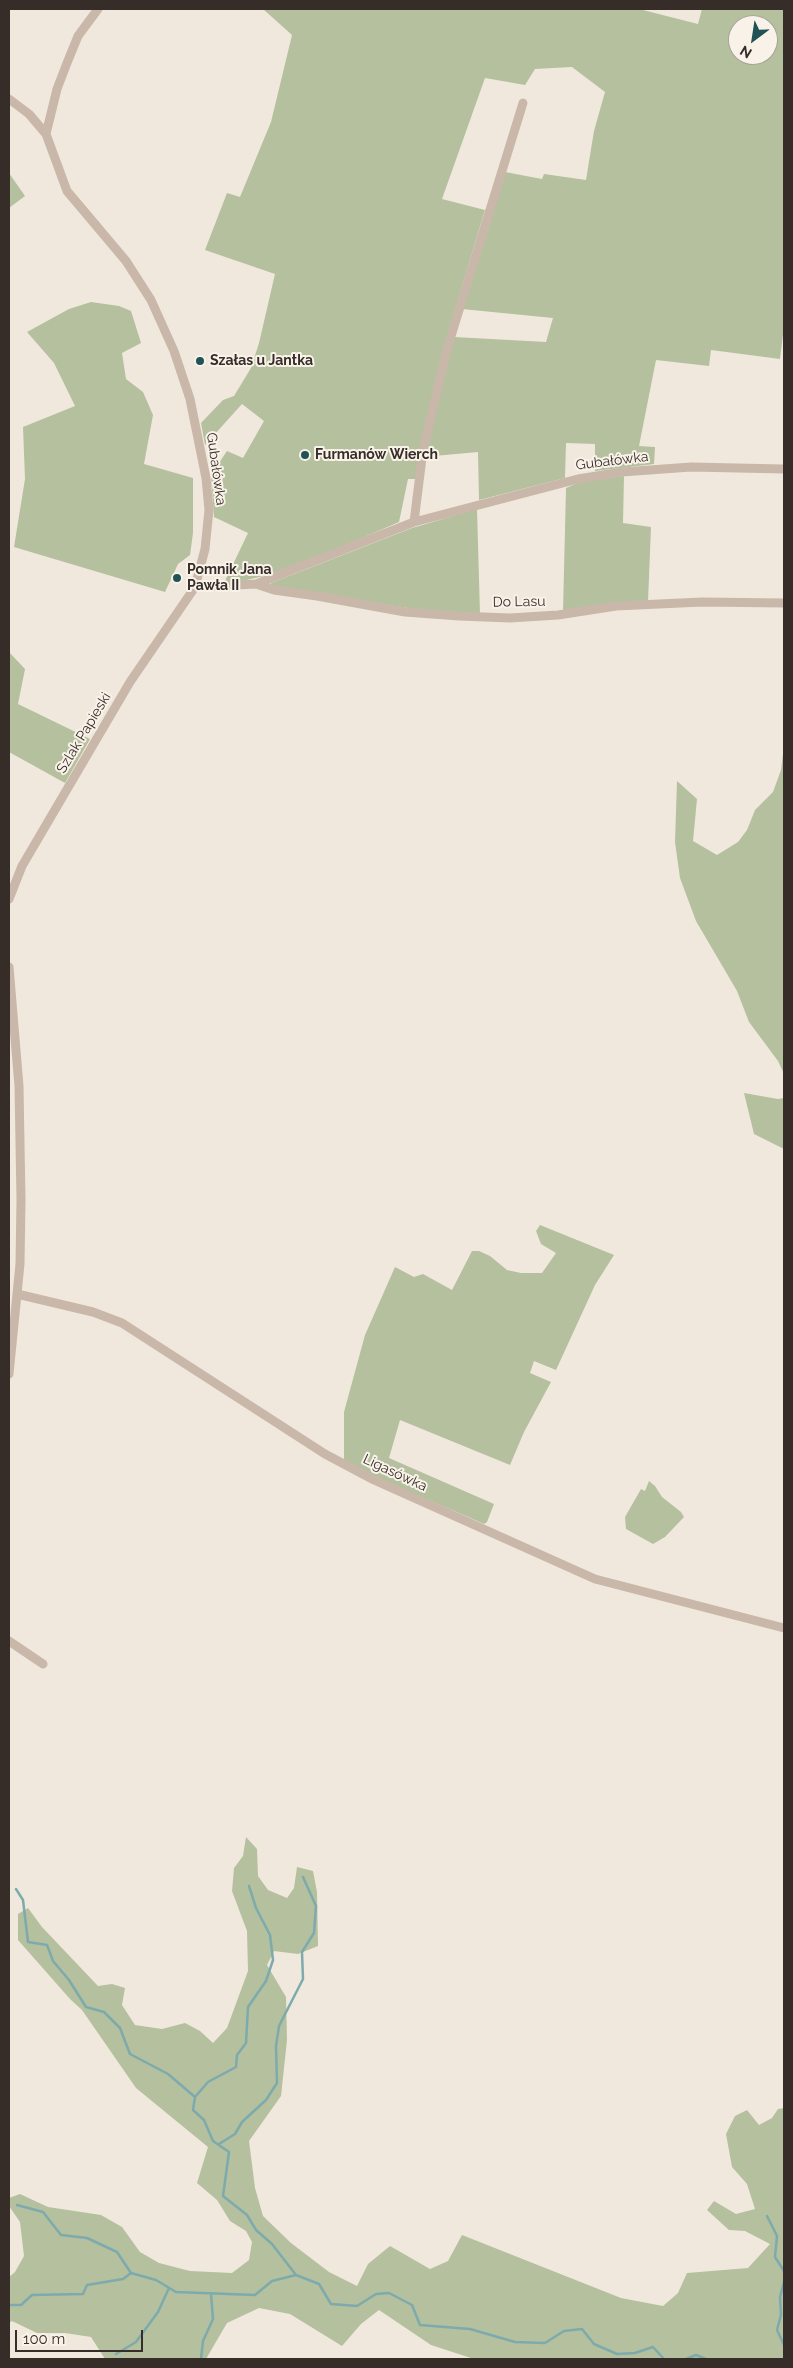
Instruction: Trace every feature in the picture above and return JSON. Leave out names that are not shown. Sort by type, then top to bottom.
[{"type":"street","points":[[46,134],[57,89],[66,63],[78,36],[98,9]]},
{"type":"street","points":[[9,99],[29,114],[46,134]]},
{"type":"street","points":[[414,522],[424,450],[448,349],[523,103]]},
{"type":"street","name":"Gubałówka","points":[[46,134],[67,191],[126,261],[151,300],[174,351],[190,399],[200,443],[208,494],[205,549],[195,587],[256,584],[414,522],[569,481],[622,472],[699,467],[784,468]]},
{"type":"street","name":"Do Lasu","points":[[256,584],[274,590],[405,612],[510,618],[558,615],[616,606],[702,602],[784,603]]},
{"type":"street","name":"Szlak Papieski","points":[[9,900],[22,866],[130,682],[195,587]]},
{"type":"street","points":[[9,967],[19,1095],[21,1200],[20,1264],[9,1374]]},
{"type":"street","name":"Ligasówka","points":[[17,1294],[93,1312],[122,1323],[324,1454],[374,1480],[595,1579],[784,1628]]},
{"type":"street","points":[[9,1641],[44,1664]]},
{"type":"green space","points":[[263,9],[639,9],[698,24],[702,9],[784,9],[784,326],[780,359],[711,350],[709,366],[656,360],[639,446],[655,447],[654,464],[595,471],[595,444],[566,443],[565,478],[479,500],[478,452],[423,457],[454,337],[546,342],[553,318],[462,309],[505,172],[542,179],[544,174],[586,180],[594,131],[605,92],[572,67],[535,69],[525,85],[485,78],[442,199],[485,210],[447,336],[416,479],[408,479],[399,522],[320,556],[268,575],[242,581],[225,581],[248,533],[214,517],[211,475],[227,451],[243,458],[264,421],[242,404],[205,445],[201,423],[223,400],[234,396],[251,368],[259,343],[275,274],[205,250],[227,193],[240,197],[271,122],[292,35]]},
{"type":"green space","points":[[9,173],[25,196],[9,208]]},
{"type":"green space","points":[[91,302],[119,306],[131,311],[141,343],[122,353],[126,379],[143,392],[153,415],[144,464],[193,478],[193,533],[190,555],[178,564],[165,592],[14,547],[25,479],[23,427],[75,406],[54,363],[27,332],[69,309]]},
{"type":"green space","points":[[624,476],[623,523],[651,527],[648,602],[563,612],[566,488],[580,482]]},
{"type":"green space","points":[[477,509],[480,614],[433,612],[270,586],[271,583],[412,528]]},
{"type":"green space","points":[[9,652],[25,669],[18,704],[90,739],[65,783],[9,752]]},
{"type":"green space","points":[[784,746],[784,1074],[778,1061],[749,1022],[737,991],[696,921],[680,878],[675,842],[677,781],[697,799],[693,841],[717,855],[738,842],[747,830],[755,810],[773,792],[781,770]]},
{"type":"green space","points":[[744,1093],[778,1099],[784,1098],[784,1149],[754,1134]]},
{"type":"green space","points":[[540,1225],[614,1255],[595,1285],[556,1370],[534,1361],[530,1373],[551,1382],[524,1432],[510,1465],[400,1420],[389,1458],[494,1504],[487,1522],[484,1524],[382,1480],[344,1460],[344,1412],[365,1335],[395,1267],[414,1277],[423,1274],[452,1290],[472,1251],[479,1251],[490,1256],[507,1270],[521,1273],[542,1273],[556,1253],[541,1244],[536,1231]]},
{"type":"green space","points":[[649,1481],[655,1486],[662,1497],[681,1512],[684,1517],[665,1537],[653,1544],[626,1529],[625,1517],[641,1489],[645,1491]]},
{"type":"green space","points":[[246,1837],[257,1849],[258,1876],[268,1890],[287,1898],[294,1888],[297,1867],[313,1871],[317,1892],[318,1946],[298,1954],[274,1951],[267,1965],[286,1997],[287,2040],[281,2096],[249,2141],[255,2188],[263,2216],[291,2243],[329,2272],[357,2286],[368,2264],[390,2246],[430,2269],[448,2261],[462,2235],[621,2298],[663,2306],[678,2293],[687,2273],[748,2268],[770,2244],[745,2231],[729,2230],[707,2210],[714,2201],[736,2214],[755,2209],[747,2184],[732,2167],[726,2134],[735,2116],[747,2110],[759,2125],[772,2118],[778,2109],[784,2108],[784,2359],[474,2359],[431,2345],[379,2310],[361,2324],[342,2346],[290,2314],[259,2308],[227,2323],[206,2359],[105,2359],[91,2337],[65,2333],[37,2333],[12,2321],[9,2323],[9,2277],[15,2272],[24,2256],[20,2222],[9,2206],[9,2198],[20,2194],[48,2207],[101,2215],[122,2227],[140,2252],[159,2263],[190,2271],[232,2273],[249,2260],[252,2242],[246,2231],[230,2221],[217,2200],[197,2183],[208,2147],[136,2088],[82,2010],[18,1940],[18,1914],[28,1908],[42,1927],[98,1986],[112,1984],[125,1988],[122,2005],[135,2025],[162,2029],[185,2023],[200,2031],[213,2043],[227,2028],[248,1971],[247,1931],[232,1891],[234,1868],[243,1856]]},
{"type":"waterway","points":[[219,2144],[235,2134],[242,2122],[266,2100],[277,2083],[276,2046],[279,2026],[303,1979],[302,1952],[314,1933],[316,1906],[303,1877]]},
{"type":"waterway","points":[[195,2097],[208,2082],[236,2067],[237,2055],[246,2043],[248,2007],[266,1981],[273,1960],[270,1935],[256,1908],[249,1886]]},
{"type":"waterway","points":[[16,1889],[23,1900],[28,1942],[47,1945],[53,1961],[69,1980],[86,2007],[104,2012],[120,2028],[130,2054],[168,2074],[195,2097],[193,2110],[204,2120],[213,2141],[229,2152],[223,2196],[247,2215],[256,2230],[272,2244],[296,2275],[319,2284],[331,2304],[357,2306],[376,2294],[389,2293],[412,2305],[420,2325],[470,2329],[515,2342],[545,2343],[564,2331],[582,2329],[594,2344],[617,2354],[635,2353],[653,2347],[664,2359]]},
{"type":"waterway","points":[[17,2205],[43,2212],[61,2235],[87,2238],[117,2252],[131,2273],[156,2280],[176,2292],[255,2295],[272,2281],[296,2275]]},
{"type":"waterway","points":[[767,2216],[777,2236],[775,2257],[784,2271]]},
{"type":"waterway","points":[[9,2305],[21,2305],[32,2295],[83,2294],[87,2285],[123,2279],[131,2273]]},
{"type":"waterway","points":[[784,2282],[780,2297],[781,2315],[777,2330],[784,2345]]},
{"type":"waterway","points":[[116,2354],[136,2342],[158,2312],[169,2288]]},
{"type":"waterway","points":[[201,2359],[203,2341],[213,2319],[211,2294]]},
{"type":"waterway","points":[[686,2359],[696,2355],[706,2359]]},
{"type":"place","name":"Szałas u Jantka","points":[[200,361]]},
{"type":"place","name":"Furmanów Wierch","points":[[305,455]]},
{"type":"place","name":"Pomnik Jana Pawła II","points":[[177,578]]}]
